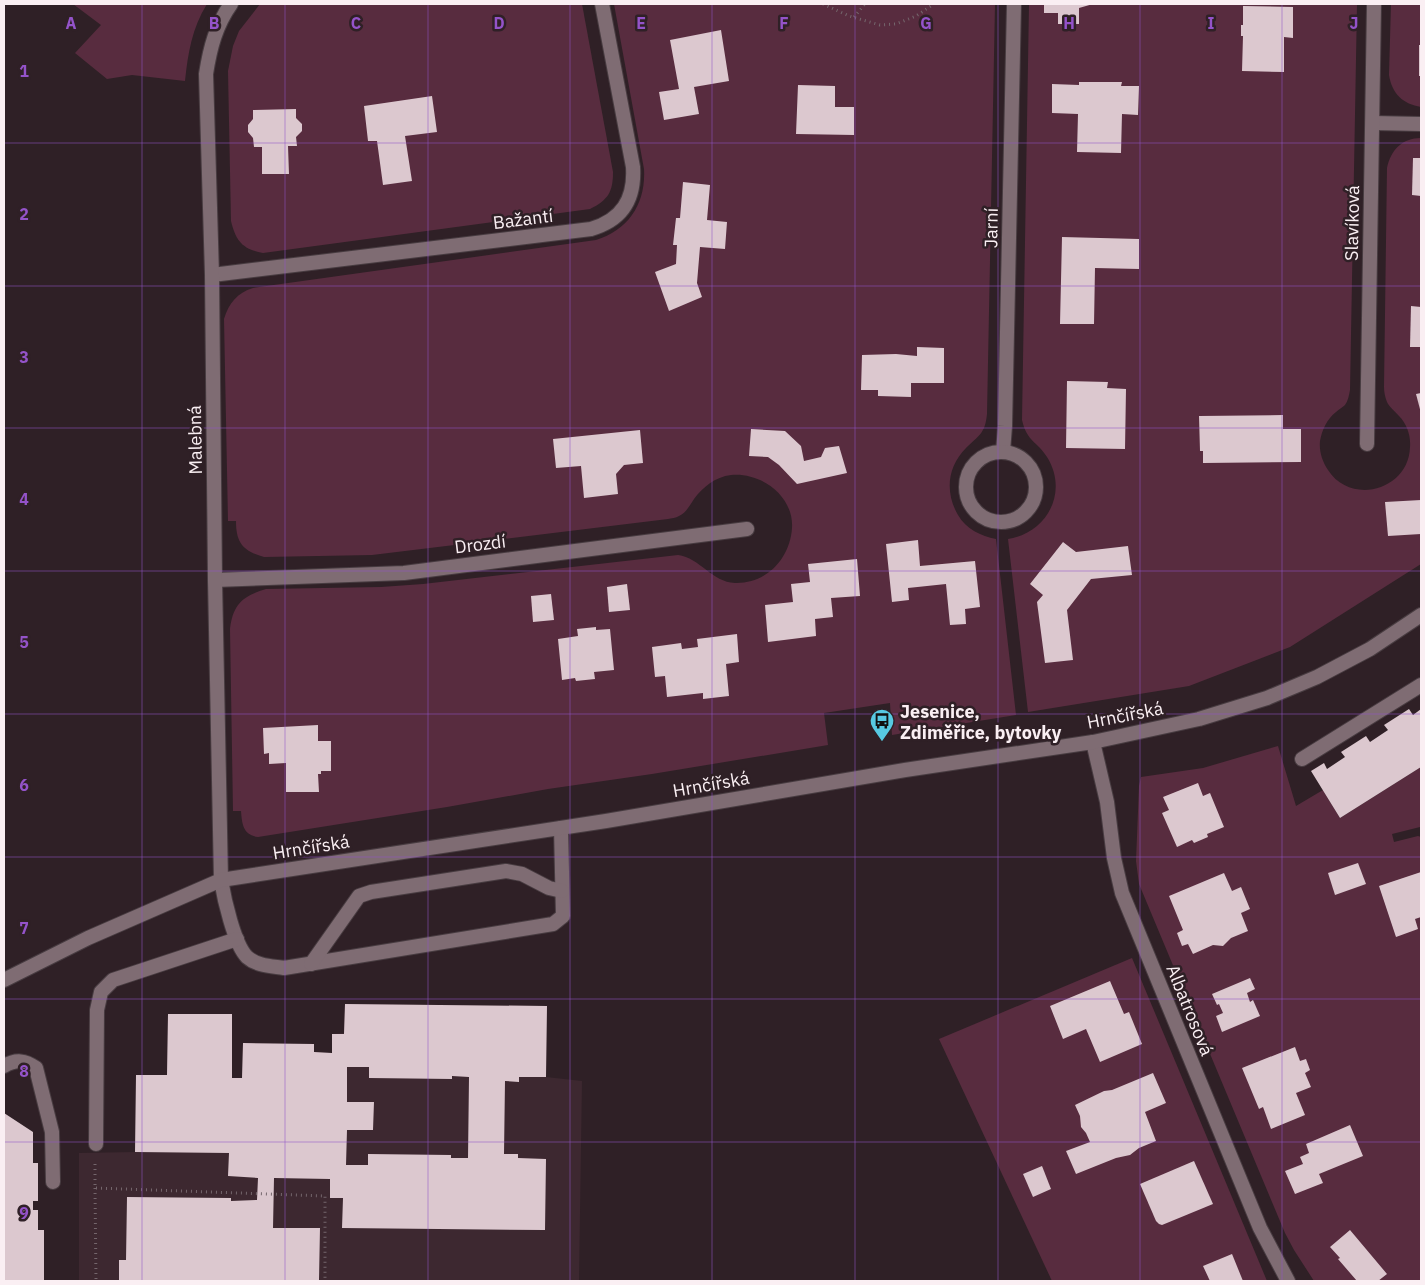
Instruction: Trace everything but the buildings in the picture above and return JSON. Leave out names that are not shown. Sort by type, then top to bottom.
[{"type":"street","name":"Malebná","points":[[231,4],[222,16],[215,33],[206,74],[212,275],[221,880],[223,894],[237,939],[248,957],[262,965],[284,968],[553,924],[563,916],[562,891]]},
{"type":"street","name":"Bažantí","points":[[212,275],[604,226],[624,208],[634,182],[633,167],[602,4]]},
{"type":"street","name":"Jarní","points":[[1003,452],[1014,4]]},
{"type":"street","name":"Slavíková","points":[[1366,444],[1374,4]]},
{"type":"street","points":[[1373,123],[1421,124]]},
{"type":"street","points":[[1003,452],[1015,455],[1025,461],[1032,470],[1036,482],[1036,494],[1024,514],[1014,520],[1002,522],[991,520],[981,515],[971,503],[966,487],[968,476],[982,458],[991,453],[1003,452]]},
{"type":"street","name":"Drozdí","points":[[216,580],[404,573],[747,529]]},
{"type":"street","name":"Hrnčířská","points":[[4,980],[88,938],[221,880],[561,828],[905,770],[1093,742],[1200,719],[1266,698],[1326,673],[1370,649],[1421,615]]},
{"type":"street","points":[[1302,759],[1421,685]]},
{"type":"street","name":"Albatrosová","points":[[1093,742],[1107,802],[1114,858],[1122,893],[1260,1228],[1288,1281]]},
{"type":"street","points":[[311,964],[359,896],[371,892],[506,871],[522,874],[548,888],[562,891],[561,828]]},
{"type":"street","points":[[96,1144],[97,1010],[101,992],[113,980],[237,939]]},
{"type":"street","points":[[4,1066],[9,1063],[26,1061],[36,1068],[52,1132],[53,1182]]},
{"type":"path","points":[[823,4],[880,25],[896,24],[916,16],[934,4]]},
{"type":"path","points":[[854,17],[865,4]]},
{"type":"path","points":[[96,1144],[96,1281]]},
{"type":"path","points":[[95,1188],[325,1196],[325,1281]]},
{"type":"shaded area","points":[[73,4],[207,4],[198,22],[192,41],[185,81],[132,75],[107,79],[75,53],[101,25]]},
{"type":"shaded area","points":[[260,4],[582,4],[613,172],[612,185],[608,195],[590,209],[263,253],[250,249],[238,239],[231,221],[228,71],[233,46],[239,31]]},
{"type":"shaded area","points":[[614,4],[995,4],[987,414],[983,430],[955,463],[950,480],[950,489],[954,507],[961,520],[979,534],[996,539],[1016,715],[892,735],[890,703],[824,713],[828,745],[258,837],[253,836],[244,828],[241,811],[233,811],[230,629],[234,613],[240,602],[245,598],[266,589],[381,587],[423,584],[678,555],[693,560],[719,579],[735,583],[757,579],[766,574],[774,568],[787,550],[792,528],[788,506],[774,488],[764,482],[742,475],[725,476],[710,483],[684,513],[675,518],[372,555],[264,557],[251,552],[242,545],[237,535],[236,521],[228,521],[224,319],[231,303],[238,296],[253,288],[596,240],[618,229],[633,214],[642,193],[644,169]]},
{"type":"shaded area","points":[[1029,4],[1357,4],[1350,390],[1345,405],[1325,425],[1320,448],[1321,456],[1328,470],[1338,481],[1350,488],[1364,490],[1390,483],[1400,474],[1407,462],[1410,447],[1408,430],[1402,419],[1388,404],[1384,389],[1387,168],[1391,156],[1398,146],[1408,140],[1421,138],[1421,564],[1290,647],[1189,686],[1028,712],[1008,539],[1034,529],[1043,520],[1055,497],[1056,484],[1053,470],[1047,457],[1029,437],[1022,420]]},
{"type":"shaded area","points":[[1391,4],[1421,4],[1421,107],[1404,101],[1399,97],[1390,82]]},
{"type":"shaded area","points":[[1278,746],[1296,806],[1323,790],[1340,818],[1421,767],[1420,827],[1392,834],[1394,842],[1418,836],[1421,837],[1421,1281],[1314,1281],[1285,1233],[1139,884],[1136,861],[1141,777],[1203,768]]},
{"type":"shaded area","points":[[1132,958],[1267,1281],[1052,1281],[939,1039]]},
{"type":"shaded area","points":[[345,1004],[547,1006],[546,1077],[582,1081],[579,1281],[79,1281],[79,1153],[135,1152],[167,1075],[168,1014],[232,1014],[232,1078],[242,1078],[243,1043],[314,1044],[314,1052],[332,1053],[332,1034],[344,1033]]},
{"type":"place","name":"Jesenice, Zdiměřice, bytovky","points":[[882,742]]}]
